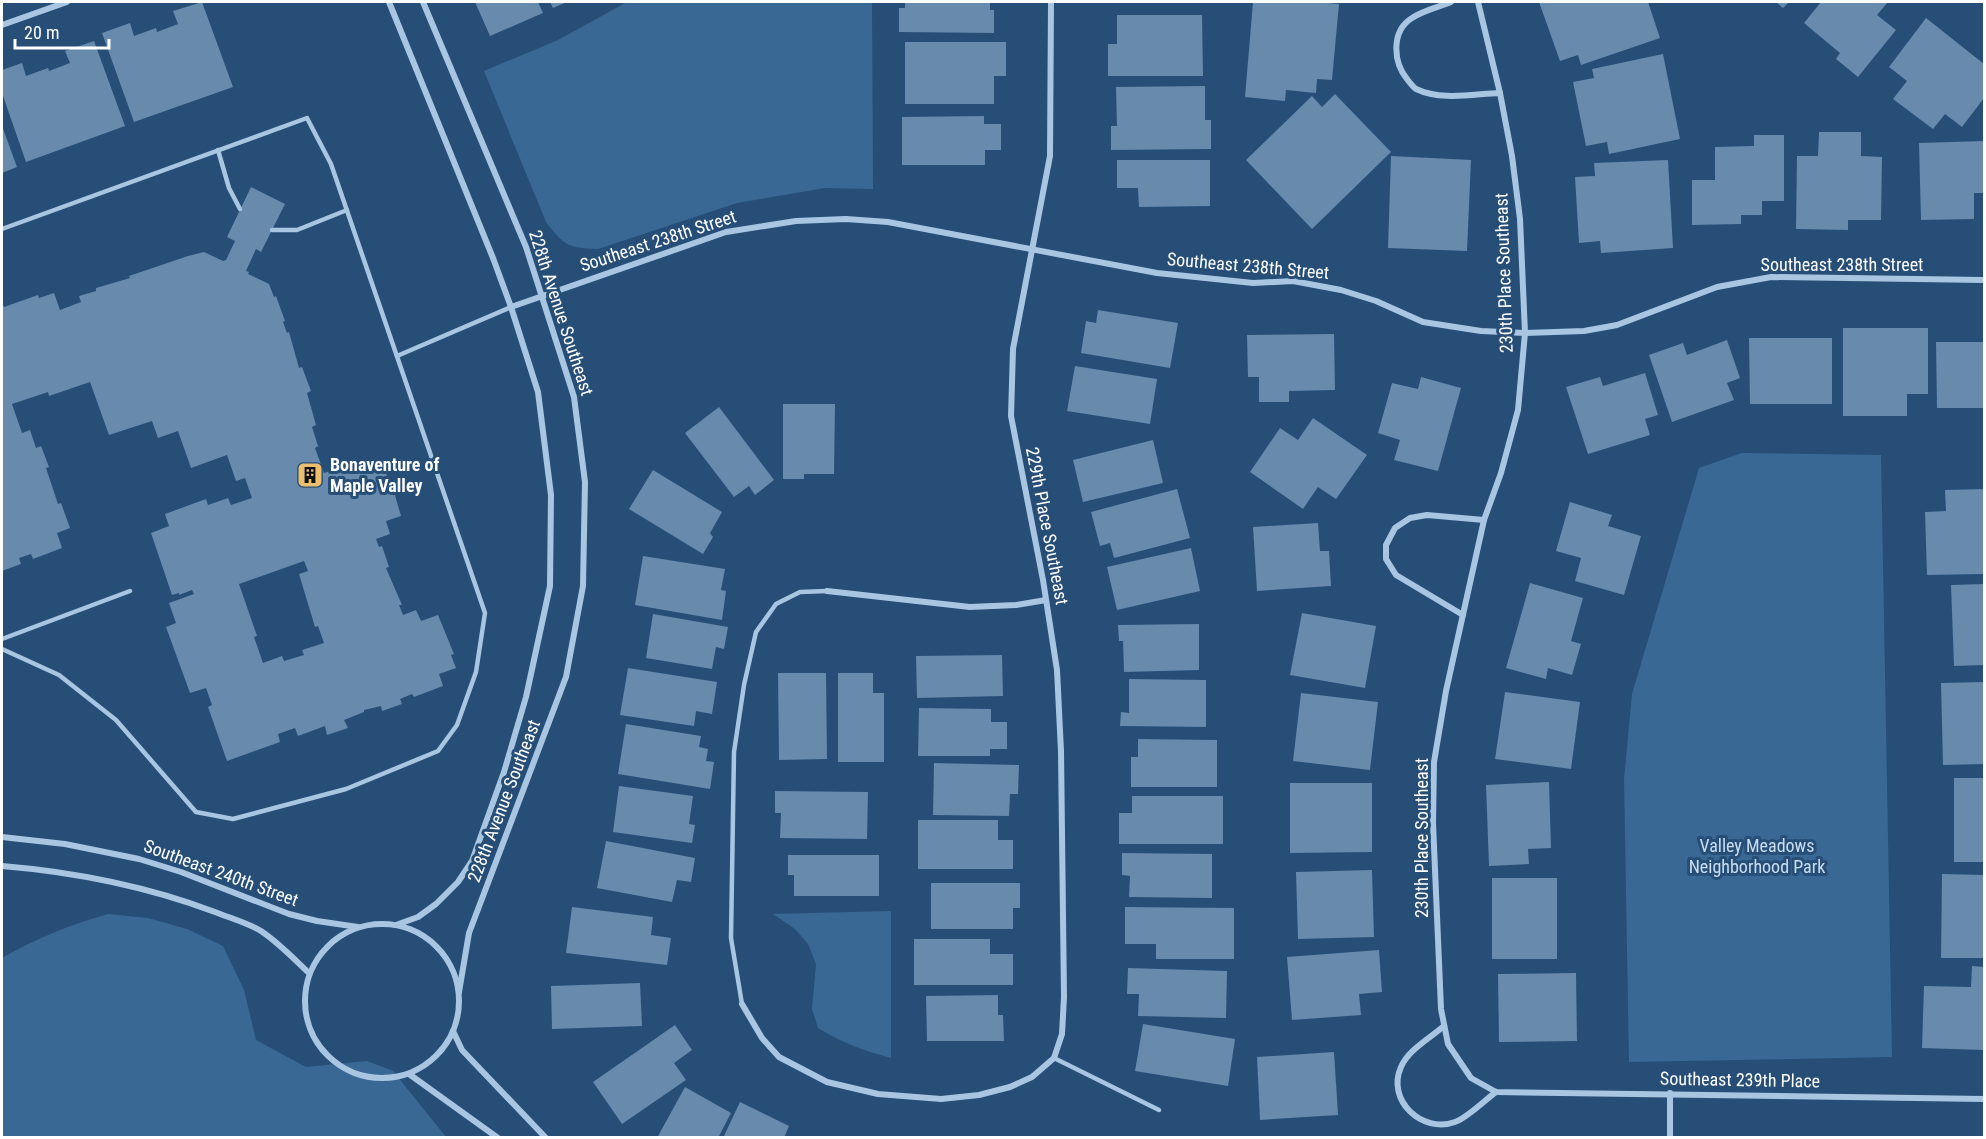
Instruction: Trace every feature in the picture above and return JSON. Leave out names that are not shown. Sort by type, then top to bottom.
[{"type":"street","points":[[2,25],[67,2]]},
{"type":"street","name":"228th Avenue Southeast","points":[[389,2],[511,307],[538,392],[551,495],[549,586],[526,697],[504,772],[472,861],[458,882],[436,904],[418,917],[396,925]]},
{"type":"street","name":"228th Avenue Southeast","points":[[423,2],[526,247],[574,397],[585,482],[583,586],[566,677],[469,933],[459,992]]},
{"type":"street","name":"229th Place Southeast","points":[[1051,2],[1050,156],[1013,349],[1011,416],[1057,670],[1061,751],[1064,998],[1062,1034],[1054,1058]]},
{"type":"street","points":[[1451,2],[1411,18],[1401,30],[1396,45],[1396,60],[1403,75],[1415,89],[1442,96],[1500,93]]},
{"type":"street","name":"230th Place Southeast","points":[[1478,2],[1500,93],[1512,156],[1520,219],[1525,333],[1518,410],[1501,473],[1484,520],[1446,690],[1434,762],[1433,823],[1441,1009],[1448,1044],[1471,1078],[1496,1092]]},
{"type":"street","name":"Southeast 238th Street","points":[[511,307],[726,232],[796,221],[846,219],[888,222],[1157,273],[1253,283],[1293,281],[1312,284],[1367,298],[1423,322],[1481,331],[1525,333],[1584,331],[1617,326],[1717,287],[1771,277],[1984,280]]},
{"type":"street","points":[[1463,615],[1396,575],[1386,559],[1386,545],[1395,528],[1410,518],[1427,515],[1484,520]]},
{"type":"street","points":[[827,591],[970,607],[1016,605],[1046,600]]},
{"type":"street","name":"Southeast 240th Street","points":[[2,837],[65,844],[139,859],[181,872],[289,914],[359,927]]},
{"type":"street","points":[[2,867],[50,870],[102,879],[159,893],[205,908],[260,930],[283,947],[309,973]]},
{"type":"street","points":[[377,924],[396,925],[414,930],[430,940],[441,951],[456,977],[459,992],[458,1012],[453,1031],[442,1049],[427,1064],[408,1074],[392,1077],[375,1078],[341,1067],[316,1041],[306,1017],[305,990],[309,973],[317,959],[341,935],[359,927],[377,924]]},
{"type":"street","points":[[742,1004],[762,1038],[779,1057],[827,1082],[878,1094],[941,1099],[979,1095],[1010,1087],[1032,1077],[1054,1058]]},
{"type":"street","points":[[1444,1026],[1411,1052],[1401,1066],[1398,1078],[1399,1095],[1412,1115],[1427,1123],[1456,1122],[1496,1092]]},
{"type":"street","points":[[453,1031],[462,1050],[546,1137]]},
{"type":"street","points":[[408,1074],[498,1137]]},
{"type":"street","name":"Southeast 239th Place","points":[[1496,1092],[1984,1099]]},
{"type":"street","points":[[1670,1093],[1670,1137]]},
{"type":"lane","points":[[2,229],[307,118],[331,164],[485,613],[476,672],[457,725],[438,751],[346,789],[233,819],[196,812],[116,720],[59,675],[2,649]]},
{"type":"lane","points":[[218,150],[229,188],[240,209]]},
{"type":"lane","points":[[272,230],[297,230],[347,210]]},
{"type":"lane","points":[[397,356],[511,307]]},
{"type":"lane","points":[[2,639],[130,591]]},
{"type":"lane","points":[[742,1004],[731,938],[734,752],[744,685],[756,632],[776,604],[800,592],[827,591]]},
{"type":"lane","points":[[1054,1058],[1159,1110]]},
{"type":"green space","points":[[627,2],[872,2],[873,189],[825,188],[737,203],[598,249],[580,248],[563,241],[546,222],[484,71],[558,40]]},
{"type":"green space","name":"Valley Meadows Neighborhood Park","points":[[1742,453],[1881,455],[1892,1057],[1629,1062],[1624,779],[1632,694],[1699,468]]},
{"type":"green space","points":[[891,911],[891,1058],[854,1046],[818,1028],[812,1009],[816,964],[808,944],[795,929],[773,914]]},
{"type":"green space","points":[[108,914],[148,918],[187,929],[223,946],[244,990],[256,1040],[306,1067],[367,1061],[393,1071],[446,1137],[2,1137],[2,958],[54,933]]},
{"type":"building","points":[[202,2],[233,87],[134,122],[102,33],[130,23],[134,36],[156,28],[157,32],[178,24],[173,11]]},
{"type":"building","points":[[475,2],[538,2],[543,13],[490,36]]},
{"type":"building","points":[[550,2],[567,2],[553,8]]},
{"type":"building","points":[[905,2],[990,2],[990,10],[994,10],[994,33],[899,32],[899,8],[905,8]]},
{"type":"building","points":[[1253,2],[1339,4],[1332,80],[1317,79],[1316,93],[1286,90],[1285,101],[1245,97]]},
{"type":"building","points":[[1539,2],[1648,2],[1660,38],[1581,65],[1578,55],[1560,61]]},
{"type":"building","points":[[1776,2],[1789,2],[1783,8]]},
{"type":"building","points":[[1821,2],[1888,2],[1877,15],[1896,30],[1858,77],[1836,59],[1840,53],[1804,23]]},
{"type":"building","points":[[1117,15],[1202,15],[1203,76],[1108,76],[1108,44],[1117,44]]},
{"type":"building","points":[[1926,18],[1984,64],[1984,98],[1962,127],[1945,114],[1933,129],[1893,99],[1907,81],[1889,67]]},
{"type":"building","points":[[94,41],[125,126],[26,162],[2,93],[2,70],[22,63],[26,76],[48,68],[49,71],[70,63],[65,51]]},
{"type":"building","points":[[905,42],[1006,42],[1006,76],[994,76],[994,104],[905,104]]},
{"type":"building","points":[[1663,54],[1680,139],[1609,154],[1607,142],[1586,146],[1573,82],[1594,78],[1592,69]]},
{"type":"building","points":[[1205,86],[1205,120],[1211,120],[1211,149],[1111,150],[1111,126],[1117,126],[1116,87]]},
{"type":"building","points":[[1335,94],[1391,152],[1312,229],[1246,160],[1312,96],[1322,107]]},
{"type":"building","points":[[984,116],[984,124],[1001,124],[1001,150],[985,150],[985,165],[902,165],[902,117]]},
{"type":"building","points":[[2,126],[17,167],[2,173]]},
{"type":"building","points":[[1819,132],[1861,132],[1861,156],[1882,157],[1881,220],[1848,220],[1848,230],[1796,229],[1797,156],[1818,156]]},
{"type":"building","points":[[1754,135],[1784,135],[1784,201],[1762,201],[1762,215],[1741,215],[1741,224],[1692,225],[1692,180],[1715,180],[1715,147],[1754,146]]},
{"type":"building","points":[[1984,141],[1984,193],[1974,193],[1974,219],[1921,220],[1919,143]]},
{"type":"building","points":[[1391,156],[1471,160],[1467,251],[1388,248]]},
{"type":"building","points":[[1117,160],[1210,160],[1210,206],[1139,207],[1138,188],[1117,188]]},
{"type":"building","points":[[1668,160],[1673,248],[1601,253],[1600,241],[1579,243],[1575,177],[1595,176],[1594,163]]},
{"type":"building","name":"Bonaventure of Maple Valley","points":[[251,187],[285,204],[261,252],[256,249],[246,271],[269,284],[274,297],[276,296],[299,368],[302,367],[311,391],[307,393],[316,425],[312,427],[318,446],[315,448],[324,473],[362,460],[366,471],[383,465],[388,479],[390,478],[401,516],[386,521],[390,534],[376,539],[379,547],[382,546],[389,567],[386,568],[402,605],[399,605],[403,615],[416,610],[421,621],[438,615],[454,654],[451,655],[456,668],[439,674],[443,686],[414,697],[412,694],[400,699],[402,704],[382,711],[381,706],[364,710],[344,720],[348,728],[327,735],[325,726],[298,736],[295,728],[278,734],[280,742],[227,761],[208,707],[212,705],[206,688],[190,693],[166,627],[176,623],[169,603],[194,594],[192,590],[172,595],[151,533],[169,526],[165,514],[206,499],[208,505],[228,498],[231,505],[252,498],[245,478],[236,481],[227,455],[191,468],[178,431],[158,438],[152,421],[109,435],[90,382],[49,396],[48,392],[12,404],[22,433],[30,430],[36,448],[41,446],[58,504],[61,503],[70,528],[57,533],[62,548],[33,559],[31,554],[19,558],[21,564],[2,571],[2,302],[4,307],[38,295],[39,298],[54,293],[60,310],[81,302],[79,296],[96,291],[96,288],[188,256],[204,252],[223,261],[226,260],[235,241],[227,237]],"holes":[[[304,561],[308,571],[299,574],[315,627],[318,626],[324,643],[302,650],[304,655],[284,661],[282,656],[263,663],[254,637],[257,636],[239,584]]]},
{"type":"building","points":[[1098,310],[1178,323],[1170,368],[1081,353],[1086,321],[1096,323]]},
{"type":"building","points":[[1843,328],[1928,328],[1928,394],[1907,394],[1907,416],[1843,416]]},
{"type":"building","points":[[1334,334],[1335,390],[1289,391],[1289,402],[1259,402],[1259,377],[1248,377],[1247,335]]},
{"type":"building","points":[[1749,338],[1832,338],[1832,404],[1750,404]]},
{"type":"building","points":[[1727,340],[1740,378],[1727,383],[1734,400],[1672,422],[1649,355],[1683,343],[1687,355]]},
{"type":"building","points":[[1936,342],[1984,342],[1984,408],[1937,408]]},
{"type":"building","points":[[1075,366],[1157,379],[1150,424],[1067,411]]},
{"type":"building","points":[[1645,373],[1658,415],[1645,419],[1650,435],[1588,454],[1566,387],[1600,377],[1603,386]]},
{"type":"building","points":[[1421,377],[1461,388],[1438,471],[1394,460],[1400,440],[1378,433],[1392,383],[1418,389]]},
{"type":"building","points":[[783,404],[835,404],[834,474],[804,474],[804,479],[783,479]]},
{"type":"building","points":[[719,407],[774,480],[755,495],[749,486],[734,497],[685,433]]},
{"type":"building","points":[[1313,418],[1367,455],[1336,499],[1318,487],[1303,509],[1250,472],[1280,428],[1298,440]]},
{"type":"building","points":[[1153,440],[1163,483],[1083,502],[1073,460]]},
{"type":"building","points":[[653,470],[722,512],[710,533],[713,537],[703,554],[629,509]]},
{"type":"building","points":[[1177,489],[1190,538],[1114,558],[1110,543],[1100,546],[1091,512]]},
{"type":"building","points":[[1984,489],[1984,574],[1927,575],[1925,512],[1946,511],[1945,490]]},
{"type":"building","points":[[1570,502],[1612,515],[1608,526],[1641,536],[1624,595],[1575,581],[1581,558],[1556,551]]},
{"type":"building","points":[[1318,523],[1320,551],[1329,551],[1331,586],[1257,591],[1253,527]]},
{"type":"building","points":[[1191,548],[1200,591],[1117,610],[1107,567]]},
{"type":"building","points":[[643,556],[725,569],[721,590],[726,591],[722,620],[635,605]]},
{"type":"building","points":[[1530,583],[1583,598],[1571,641],[1581,644],[1572,675],[1548,668],[1546,679],[1506,668]]},
{"type":"building","points":[[1984,584],[1984,665],[1954,666],[1951,585]]},
{"type":"building","points":[[1302,613],[1376,626],[1365,688],[1290,675]]},
{"type":"building","points":[[653,614],[728,627],[724,649],[716,647],[712,669],[646,658]]},
{"type":"building","points":[[1199,624],[1199,670],[1124,672],[1123,641],[1119,641],[1118,625]]},
{"type":"building","points":[[1002,655],[1003,696],[917,698],[916,656]]},
{"type":"building","points":[[628,668],[717,682],[712,714],[696,711],[694,726],[620,715]]},
{"type":"building","points":[[778,673],[826,673],[827,759],[779,760]]},
{"type":"building","points":[[838,673],[873,673],[873,693],[884,693],[884,762],[838,762]]},
{"type":"building","points":[[1129,679],[1206,680],[1206,727],[1120,726],[1121,712],[1129,713]]},
{"type":"building","points":[[1984,682],[1984,764],[1943,765],[1941,683]]},
{"type":"building","points":[[1505,692],[1580,702],[1571,769],[1495,759]]},
{"type":"building","points":[[1301,693],[1378,702],[1370,770],[1293,761]]},
{"type":"building","points":[[919,708],[991,709],[991,722],[1007,722],[1007,749],[990,749],[990,756],[918,756]]},
{"type":"building","points":[[626,724],[701,736],[699,747],[708,749],[706,761],[714,762],[710,789],[618,774]]},
{"type":"building","points":[[1138,739],[1217,740],[1217,787],[1131,787],[1131,757],[1138,757]]},
{"type":"building","points":[[934,763],[1019,765],[1018,794],[1010,794],[1009,816],[933,815]]},
{"type":"building","points":[[1954,778],[1984,778],[1984,862],[1954,862]]},
{"type":"building","points":[[1549,782],[1551,848],[1528,849],[1529,864],[1489,866],[1486,785]]},
{"type":"building","points":[[1290,783],[1372,783],[1372,852],[1290,853]]},
{"type":"building","points":[[619,786],[693,796],[689,824],[695,825],[692,843],[613,832]]},
{"type":"building","points":[[775,791],[868,792],[867,839],[780,838],[781,813],[775,813]]},
{"type":"building","points":[[1132,796],[1223,796],[1223,844],[1119,844],[1119,813],[1132,813]]},
{"type":"building","points":[[918,820],[998,820],[998,840],[1013,840],[1013,869],[918,869]]},
{"type":"building","points":[[606,841],[695,858],[691,882],[677,880],[672,902],[597,888]]},
{"type":"building","points":[[1122,853],[1212,854],[1212,898],[1129,897],[1130,876],[1122,875]]},
{"type":"building","points":[[788,855],[879,855],[879,896],[794,896],[794,875],[788,875]]},
{"type":"building","points":[[1372,870],[1374,937],[1298,939],[1296,872]]},
{"type":"building","points":[[1942,874],[1984,875],[1984,958],[1941,958]]},
{"type":"building","points":[[1492,878],[1557,878],[1557,959],[1492,959]]},
{"type":"building","points":[[931,883],[1020,883],[1020,908],[1013,908],[1013,929],[931,929]]},
{"type":"building","points":[[572,907],[653,917],[651,935],[671,938],[667,965],[566,953]]},
{"type":"building","points":[[1125,907],[1234,908],[1234,959],[1156,959],[1156,944],[1125,944]]},
{"type":"building","points":[[914,939],[990,939],[990,954],[1013,954],[1013,985],[914,985]]},
{"type":"building","points":[[1379,950],[1382,992],[1359,994],[1361,1015],[1292,1020],[1287,957]]},
{"type":"building","points":[[1972,966],[1984,967],[1984,1050],[1922,1048],[1924,986],[1971,987]]},
{"type":"building","points":[[1128,968],[1227,971],[1226,1018],[1138,1016],[1139,994],[1127,994]]},
{"type":"building","points":[[1576,973],[1577,1041],[1499,1042],[1498,974]]},
{"type":"building","points":[[640,983],[642,1026],[552,1029],[551,986]]},
{"type":"building","points":[[998,995],[998,1015],[1003,1015],[1004,1041],[927,1041],[926,996]]},
{"type":"building","points":[[1143,1024],[1235,1039],[1228,1086],[1135,1071]]},
{"type":"building","points":[[675,1025],[692,1050],[674,1063],[686,1080],[622,1124],[593,1082]]},
{"type":"building","points":[[1334,1052],[1338,1115],[1260,1120],[1257,1057]]},
{"type":"building","points":[[685,1087],[731,1113],[718,1138],[657,1138]]},
{"type":"building","points":[[740,1102],[789,1126],[784,1138],[723,1138]]},
{"type":"place","name":"Bonaventure of Maple Valley","points":[[310,475]]}]
